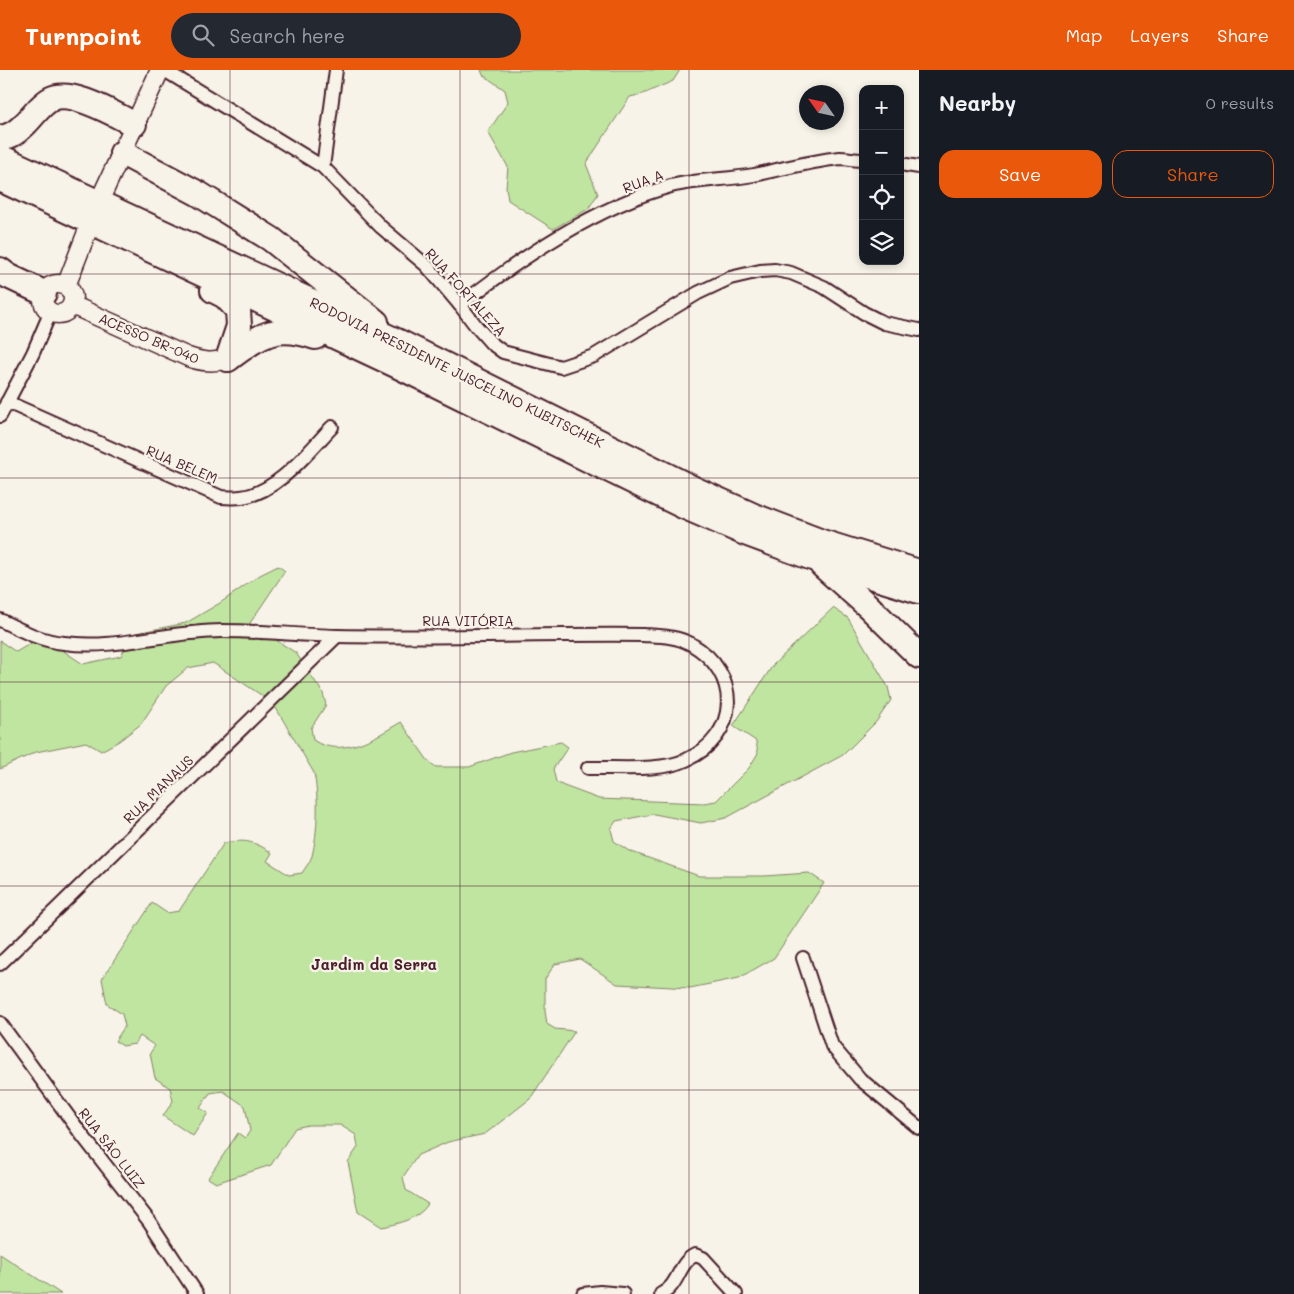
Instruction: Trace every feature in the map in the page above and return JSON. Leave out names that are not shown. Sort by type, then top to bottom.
[{"type":"highway","points":[[0,138],[7,138],[17,132],[52,98],[62,96],[78,98],[134,124]]},
{"type":"highway","points":[[122,153],[198,194],[271,238],[322,278],[400,355]]},
{"type":"highway","name":"RODOVIA PRESIDENTE JUSCELINO KUBITSCHEK","points":[[0,157],[400,355],[683,506],[745,534],[815,559],[919,591]]},
{"type":"highway","name":"RODOVIA PRESIDENTE JUSCELINO KUBITSCHEK","points":[[0,179],[97,231],[400,355],[754,516],[822,542],[919,572]]},
{"type":"highway","points":[[97,231],[225,296],[232,302],[238,310],[239,326],[228,359]]},
{"type":"highway","points":[[0,270],[8,276],[54,297]]},
{"type":"highway","points":[[228,359],[259,337],[289,330],[400,355]]},
{"type":"highway","points":[[815,559],[868,606],[919,656]]},
{"type":"street","points":[[103,193],[160,70]]},
{"type":"street","name":"RUA FORTALEZA","points":[[164,70],[323,167],[381,227],[426,266],[491,343],[503,352],[561,367],[594,356],[698,293],[730,278],[760,271],[775,270],[791,273],[824,287],[864,313],[884,323],[919,330]]},
{"type":"street","points":[[323,167],[336,70]]},
{"type":"street","name":"RUA A","points":[[460,305],[502,273],[540,248],[587,221],[639,197],[672,186],[709,179],[745,176],[842,158],[859,160]]},
{"type":"street","points":[[904,165],[919,167]]},
{"type":"street","points":[[0,416],[33,353],[54,297],[97,231]]},
{"type":"street","name":"ACESSO BR-040","points":[[54,297],[72,292],[72,305],[202,362],[217,362],[228,359]]},
{"type":"street","name":"RUA BELEM","points":[[7,402],[221,497],[241,497],[258,493],[285,475],[332,426]]},
{"type":"street","name":"RUA VITÓRIA","points":[[0,620],[36,637],[62,643],[124,643],[181,634],[222,631],[337,636],[643,635],[670,637],[690,643],[707,654],[725,684],[729,703],[722,730],[715,740],[701,752],[684,761],[666,766],[588,768]]},
{"type":"street","name":"RUA MANAUS","points":[[0,964],[337,636]]},
{"type":"street","points":[[803,958],[832,1046],[860,1079],[919,1128]]},
{"type":"street","name":"RUA SÃO LUIZ","points":[[0,1023],[82,1136],[149,1221],[197,1294]]},
{"type":"street","points":[[661,1294],[670,1288],[687,1262],[695,1255],[703,1258],[736,1294]]},
{"type":"street","points":[[583,1294],[600,1292],[623,1294]]},
{"type":"green space","points":[[481,70],[680,70],[673,81],[643,94],[630,97],[586,164],[598,194],[588,209],[553,229],[508,200],[506,187],[508,167],[488,132],[508,102],[505,90],[483,75]]},
{"type":"green space","points":[[278,566],[285,571],[250,623],[253,635],[261,640],[273,638],[296,653],[323,693],[326,705],[311,728],[313,740],[324,745],[347,747],[358,744],[381,734],[401,722],[429,762],[436,767],[469,767],[511,752],[561,742],[568,747],[553,769],[556,782],[564,786],[599,799],[704,803],[716,801],[749,768],[758,753],[756,741],[733,726],[773,665],[833,608],[848,618],[888,687],[891,700],[876,722],[843,755],[726,818],[701,823],[654,814],[616,821],[611,829],[614,841],[629,851],[699,876],[764,876],[809,873],[824,883],[774,958],[739,978],[690,988],[617,984],[580,959],[555,964],[545,979],[547,1024],[555,1029],[575,1031],[530,1099],[485,1134],[448,1142],[418,1155],[403,1177],[406,1190],[428,1204],[419,1214],[413,1217],[381,1227],[358,1212],[348,1162],[358,1147],[356,1135],[340,1125],[308,1125],[295,1128],[271,1165],[216,1183],[208,1178],[238,1133],[245,1138],[250,1131],[245,1106],[223,1091],[210,1093],[200,1108],[208,1113],[193,1136],[163,1116],[173,1101],[170,1088],[155,1078],[150,1053],[155,1046],[140,1036],[135,1044],[123,1046],[115,1041],[125,1026],[122,1014],[107,1004],[102,979],[152,903],[167,913],[179,911],[224,843],[244,841],[260,846],[272,853],[267,861],[289,875],[302,873],[310,860],[316,836],[317,793],[314,773],[273,703],[213,663],[188,668],[166,686],[141,724],[119,741],[101,751],[86,742],[36,752],[0,769],[0,641],[16,652],[33,642],[53,644],[83,664],[121,656],[131,634],[186,623],[220,603],[260,575]]},
{"type":"green space","points":[[0,1254],[61,1294],[0,1294]]},
{"type":"district","name":"Jardim da Serra","points":[[374,964]]}]
